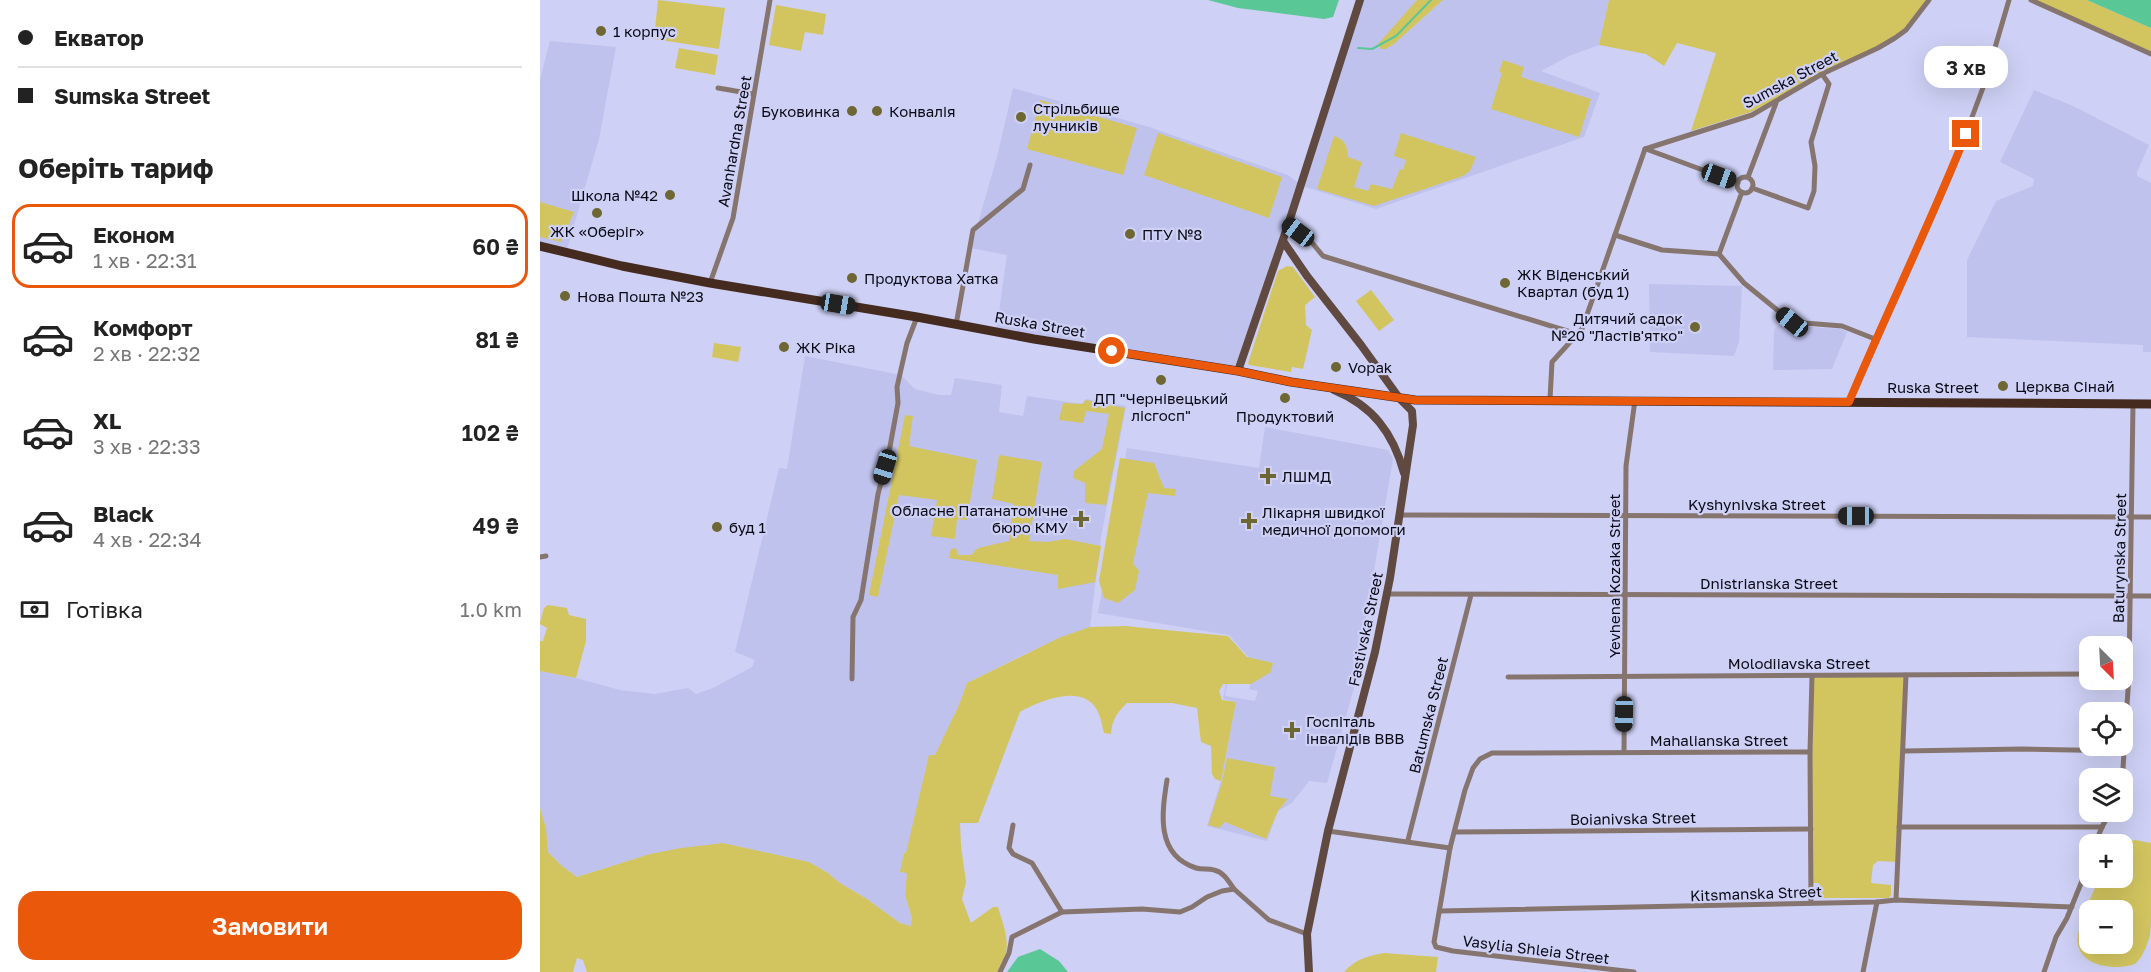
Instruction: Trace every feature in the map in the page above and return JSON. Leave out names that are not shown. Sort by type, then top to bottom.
[{"type":"main road","points":[[1238,371],[1283,241],[1360,0]]},
{"type":"main road","points":[[1283,241],[1306,276],[1361,345],[1400,399]]},
{"type":"main road","name":"Ruska Street","points":[[540,246],[622,266],[710,283],[1400,399],[2151,404]]},
{"type":"main road","points":[[1328,388],[1347,395],[1385,427],[1399,455],[1406,476]]},
{"type":"main road","name":"Fastivska Street","points":[[1309,972],[1307,934],[1328,831],[1375,652],[1400,515],[1413,425],[1412,411],[1400,399]]},
{"type":"street","name":"Avanhardna Street","points":[[710,283],[732,218],[770,0]]},
{"type":"street","name":"Sumska Street","points":[[1645,149],[1752,115],[1822,74],[1895,38],[1906,30],[1929,0]]},
{"type":"street","points":[[1849,402],[1875,339],[1950,176],[1983,85],[2009,0]]},
{"type":"street","points":[[2031,0],[2151,54]]},
{"type":"street","points":[[1752,188],[1808,208],[1814,191],[1815,166],[1811,142],[1829,84],[1822,74]]},
{"type":"street","points":[[718,88],[753,94]]},
{"type":"street","points":[[1748,177],[1776,102]]},
{"type":"street","points":[[1550,399],[1552,362],[1582,328],[1645,149],[1738,183]]},
{"type":"street","points":[[956,325],[973,230],[1023,189],[1030,165]]},
{"type":"street","points":[[1748,177],[1753,182],[1752,188],[1749,192],[1742,192],[1738,189],[1738,183],[1742,178],[1748,177]]},
{"type":"street","points":[[1719,254],[1742,192]]},
{"type":"street","points":[[1288,225],[1309,239],[1323,256],[1577,333]]},
{"type":"street","points":[[1615,235],[1662,250],[1719,254],[1744,283],[1792,322],[1842,326],[1875,339]]},
{"type":"street","points":[[852,679],[853,617],[861,600],[878,494],[890,452],[898,403],[897,387],[907,343],[917,317]]},
{"type":"street","name":"Yevhena Kozaka Street","points":[[1624,752],[1627,458],[1635,400]]},
{"type":"street","name":"Baturynska Street","points":[[2128,636],[2133,404]]},
{"type":"street","name":"Kyshynivska Street","points":[[1400,515],[2151,517]]},
{"type":"street","name":"Dnistrianska Street","points":[[1387,594],[2151,596]]},
{"type":"street","name":"Batumska Street","points":[[1408,840],[1471,595]]},
{"type":"street","name":"Molodiiavska Street","points":[[1508,677],[2079,674]]},
{"type":"street","points":[[1896,900],[1906,675]]},
{"type":"street","points":[[1811,903],[1812,676]]},
{"type":"street","points":[[1904,751],[2079,750]]},
{"type":"street","name":"Mahalianska Street","points":[[1455,832],[1473,768],[1485,755],[1492,753],[1810,752]]},
{"type":"street","points":[[1167,780],[1162,818],[1164,836],[1178,858],[1196,868],[1215,870],[1269,920],[1307,934]]},
{"type":"street","points":[[2100,834],[2105,822]]},
{"type":"street","points":[[1013,825],[1009,848],[1013,854],[1032,863],[1062,912]]},
{"type":"street","points":[[1899,826],[2102,827]]},
{"type":"street","name":"Boianivska Street","points":[[1455,832],[1811,829]]},
{"type":"street","points":[[1328,831],[1408,840],[1450,848]]},
{"type":"street","points":[[1440,911],[1450,848],[1455,832]]},
{"type":"street","points":[[2044,972],[2056,937],[2079,888]]},
{"type":"street","points":[[1000,972],[1009,953],[1012,937],[1062,912],[1142,909],[1180,912],[1192,908],[1207,897],[1234,889]]},
{"type":"street","name":"Kitsmanska Street","points":[[1440,911],[1896,900],[2072,907]]},
{"type":"street","points":[[1863,972],[1877,902]]},
{"type":"street","name":"Vasylia Shleia Street","points":[[1440,911],[1434,942],[1436,947],[1453,951],[1634,972]]},
{"type":"shaded area","points":[[658,0],[725,8],[719,49],[654,39]]},
{"type":"shaded area","points":[[1208,0],[1339,0],[1333,17],[1324,19],[1238,8]]},
{"type":"shaded area","points":[[1361,0],[1417,0],[1394,44],[1443,0],[1609,0],[1599,45],[1569,56],[1541,71],[1600,93],[1584,137],[1376,209],[1302,186],[1239,371],[996,333],[1007,255],[971,248],[998,153],[1013,88],[1149,127],[1288,175],[1301,185]]},
{"type":"shaded area","points":[[1417,0],[1443,0],[1394,44],[1381,49],[1378,44]]},
{"type":"shaded area","points":[[1609,0],[1929,0],[1915,20],[1895,38],[1751,112],[1691,131],[1716,53],[1677,43],[1664,66],[1646,54],[1599,45]]},
{"type":"shaded area","points":[[2031,0],[2087,0],[2151,28],[2151,55]]},
{"type":"shaded area","points":[[2087,0],[2151,0],[2151,28]]},
{"type":"shaded area","points":[[776,5],[826,14],[823,35],[805,32],[801,51],[769,45]]},
{"type":"shaded area","points":[[550,41],[616,47],[599,139],[566,253],[540,246],[540,79]]},
{"type":"shaded area","points":[[679,48],[718,55],[715,75],[675,68]]},
{"type":"shaded area","points":[[1503,60],[1524,67],[1521,77],[1591,99],[1579,137],[1491,109],[1502,73],[1499,72]]},
{"type":"shaded area","points":[[2034,90],[2073,106],[2149,145],[2137,176],[2151,183],[2151,352],[2143,352],[2143,345],[1967,337],[1967,260],[1996,201],[2033,186],[2034,179],[2000,162]]},
{"type":"shaded area","points":[[1040,100],[1137,128],[1123,175],[1027,149]]},
{"type":"shaded area","points":[[1158,133],[1282,177],[1269,218],[1144,175]]},
{"type":"shaded area","points":[[1401,133],[1476,157],[1470,171],[1463,176],[1374,206],[1317,189],[1334,136],[1345,144],[1348,157],[1362,162],[1354,187],[1368,191],[1371,184],[1392,189],[1406,160],[1394,156]]},
{"type":"shaded area","points":[[540,202],[574,212],[561,242],[540,237]]},
{"type":"shaded area","points":[[1287,266],[1293,267],[1315,297],[1305,305],[1306,325],[1312,330],[1303,369],[1292,367],[1291,372],[1248,363],[1278,271]]},
{"type":"shaded area","name":"Дитячий садок №20 \"Ластів'ятко\"","points":[[1649,284],[1742,286],[1739,342],[1734,356],[1650,352]]},
{"type":"shaded area","points":[[1371,290],[1394,320],[1379,331],[1356,301]]},
{"type":"shaded area","points":[[1779,325],[1841,329],[1847,332],[1832,369],[1773,370],[1774,333],[1775,328]]},
{"type":"shaded area","points":[[714,343],[741,347],[738,362],[712,357]]},
{"type":"shaded area","points":[[805,356],[901,375],[915,389],[939,395],[951,395],[955,378],[1002,385],[999,412],[1023,416],[1027,396],[1082,404],[1086,399],[1126,406],[1101,537],[1090,627],[1027,653],[967,683],[935,756],[906,853],[904,853],[907,873],[905,895],[912,926],[900,923],[809,862],[723,843],[650,854],[577,877],[548,852],[546,843],[546,828],[540,808],[540,671],[620,690],[655,694],[688,688],[696,694],[713,688],[752,667],[755,660],[735,652],[779,468],[787,469]]},
{"type":"shaded area","points":[[1086,400],[1125,408],[1106,505],[1085,503],[1085,483],[1073,478],[1074,471],[1102,449],[1109,414],[1086,411],[1083,423],[1059,420],[1063,403],[1082,404]]},
{"type":"shaded area","points":[[905,415],[913,416],[909,446],[977,460],[967,520],[957,519],[955,539],[931,536],[937,500],[899,495],[878,597],[869,595]]},
{"type":"shaded area","name":"Лікарня швидкої медичної допомоги","points":[[1265,427],[1388,450],[1393,459],[1354,688],[1327,783],[1309,781],[1292,803],[1278,811],[1267,841],[1207,826],[1221,781],[1236,702],[1223,699],[1230,659],[1253,662],[1229,635],[1098,613],[1127,448],[1259,468]],"holes":[[[1228,679],[1251,683],[1249,689],[1258,691],[1255,701],[1225,696]],[[1227,758],[1270,796],[1287,800],[1278,811],[1266,839],[1225,822],[1222,782]]]},
{"type":"shaded area","points":[[999,455],[1042,462],[1029,541],[1047,542],[1065,539],[1101,546],[1095,582],[1058,589],[1058,575],[949,558],[951,549],[956,548],[958,555],[971,555],[978,548],[1009,541],[1014,504],[992,499]]},
{"type":"shaded area","points":[[1120,458],[1154,463],[1164,488],[1176,489],[1175,496],[1148,493],[1133,563],[1139,571],[1135,590],[1118,603],[1104,598],[1099,581]]},
{"type":"shaded area","points":[[548,605],[567,608],[569,615],[586,619],[586,641],[576,678],[540,671],[540,641],[543,641],[547,628],[540,622],[544,608]]},
{"type":"shaded area","points":[[1125,626],[1228,636],[1247,657],[1273,663],[1271,672],[1251,684],[1223,684],[1219,691],[1222,700],[1236,702],[1221,781],[1215,779],[1212,774],[1211,746],[1201,742],[1197,708],[1172,703],[1127,703],[1116,717],[1111,734],[1104,733],[1097,710],[1081,697],[1049,699],[1020,712],[978,823],[960,823],[966,882],[962,899],[971,923],[993,907],[998,907],[1005,932],[1007,947],[997,972],[587,972],[583,960],[577,958],[573,972],[540,972],[540,808],[546,828],[548,852],[577,877],[650,854],[723,843],[809,862],[900,923],[911,926],[912,918],[905,895],[907,873],[900,872],[904,853],[906,853],[929,755],[935,755],[967,683],[1061,637],[1090,627]]},
{"type":"shaded area","points":[[1906,675],[1898,862],[1878,861],[1873,865],[1871,883],[1891,885],[1891,895],[1889,898],[1822,898],[1819,883],[1811,883],[1812,676]]},
{"type":"shaded area","points":[[1227,758],[1275,767],[1270,796],[1288,799],[1278,811],[1266,839],[1225,822],[1219,828],[1208,825]]},
{"type":"shaded area","points":[[2133,841],[2151,843],[2150,935],[2148,943],[2135,964],[2106,966],[2096,964],[2082,954],[2133,954],[2133,900],[2090,900],[2095,888],[2133,888]]},
{"type":"shaded area","points":[[1040,949],[1059,961],[1068,972],[1007,972],[1018,957]]},
{"type":"shaded area","points":[[1384,953],[1438,957],[1436,972],[1344,972],[1362,959]]},
{"type":"waterway","points":[[1358,48],[1372,49],[1396,36],[1431,0]]},
{"type":"place","name":"1 корпус","points":[[601,31]]},
{"type":"place","name":"Буковинка","points":[[852,111]]},
{"type":"place","name":"Конвалія","points":[[877,111]]},
{"type":"place","name":"Стрільбище лучників","points":[[1021,117]]},
{"type":"place","name":"Школа №42","points":[[670,195]]},
{"type":"place","name":"ЖК «Оберіг»","points":[[597,213]]},
{"type":"place","name":"ПТУ №8","points":[[1130,234]]},
{"type":"place","name":"Продуктова Хатка","points":[[852,278]]},
{"type":"place","name":"ЖК Віденський Квартал (буд 1)","points":[[1505,283]]},
{"type":"place","name":"Нова Пошта №23","points":[[565,296]]},
{"type":"place","name":"Дитячий садок №20 \"Ластів'ятко\"","points":[[1695,327]]},
{"type":"place","name":"ЖК Ріка","points":[[784,347]]},
{"type":"place","name":"Vopak","points":[[1336,367]]},
{"type":"place","name":"ДП \"Чернівецький лісгосп\"","points":[[1161,380]]},
{"type":"place","name":"Церква Сінай","points":[[2003,386]]},
{"type":"place","name":"Продуктовий","points":[[1285,398]]},
{"type":"place","name":"ЛШМД","points":[[1268,476]]},
{"type":"place","name":"Обласне Патанатомічне бюро КМУ","points":[[1081,519]]},
{"type":"place","name":"Лікарня швидкої медичної допомоги","points":[[1249,521]]},
{"type":"place","name":"буд 1","points":[[717,527]]},
{"type":"place","name":"Госпіталь інвалідів ВВВ","points":[[1292,730]]},
{"type":"route","points":[[1112,351],[1400,399],[1849,402],[1875,339],[1950,176],[1966,134]]}]
